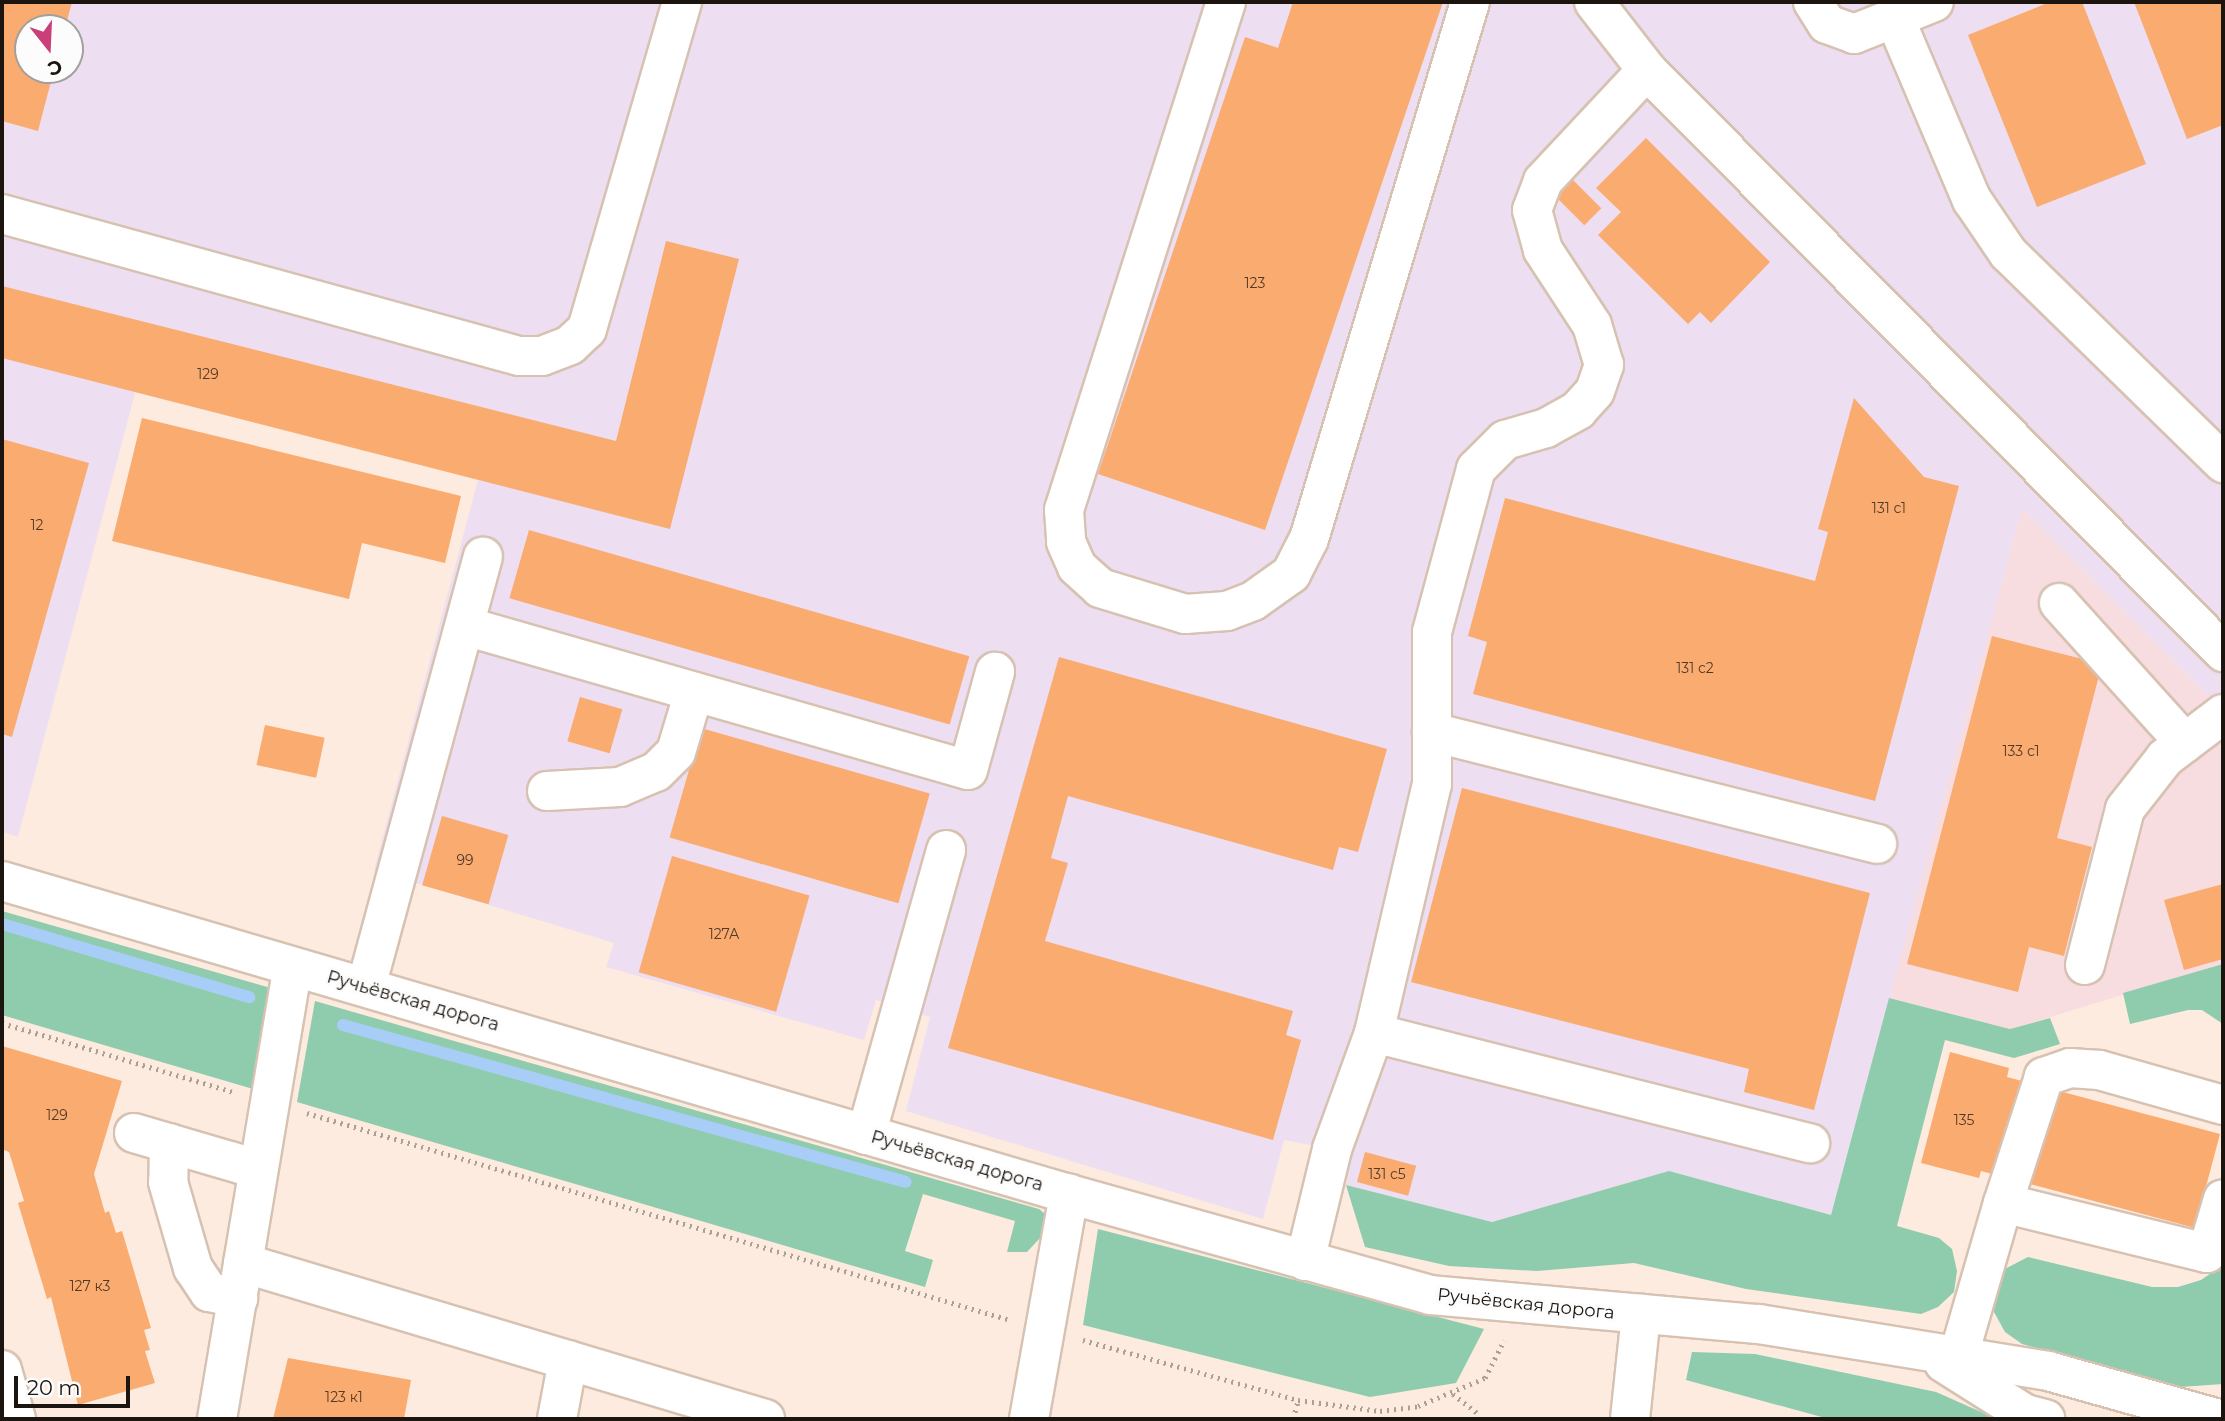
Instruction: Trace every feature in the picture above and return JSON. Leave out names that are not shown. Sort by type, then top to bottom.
[{"type":"street","points":[[2,214],[519,356],[542,356],[570,345],[587,329],[682,2]]},
{"type":"street","points":[[1226,2],[1064,510],[1066,542],[1077,567],[1100,588],[1185,614],[1227,611],[1253,601],[1291,574],[1309,539],[1470,2]]},
{"type":"street","points":[[1594,2],[1647,70],[2223,652]]},
{"type":"street","points":[[1813,2],[1827,24],[1854,34],[1934,2]]},
{"type":"street","points":[[1895,19],[1972,200],[2008,253],[2223,463]]},
{"type":"street","points":[[1305,1261],[1332,1149],[1374,1033],[1432,783],[1432,632],[1476,469],[1505,440],[1546,428],[1578,410],[1595,390],[1604,365],[1592,325],[1543,250],[1532,210],[1542,181],[1647,70]]},
{"type":"street","points":[[366,987],[483,557]]},
{"type":"street","points":[[2059,603],[2185,743]]},
{"type":"street","points":[[465,626],[968,769],[995,672]]},
{"type":"street","points":[[547,791],[620,787],[656,772],[676,751],[694,692]]},
{"type":"street","points":[[2085,965],[2125,809],[2165,758],[2223,714]]},
{"type":"street","points":[[1432,732],[1877,844]]},
{"type":"street","points":[[866,1135],[946,850]]},
{"type":"street","name":"Ручьёвская дорога","points":[[2,881],[1069,1194],[1431,1295],[1509,1305],[1759,1324],[1944,1357],[2048,1371],[2218,1419]]},
{"type":"street","points":[[216,1419],[293,967]]},
{"type":"street","points":[[1374,1033],[1810,1143]]},
{"type":"street","points":[[1944,1357],[2003,1203],[2044,1077],[2070,1068],[2099,1070],[2223,1105]]},
{"type":"street","points":[[257,1169],[151,1138],[168,1182],[193,1268],[209,1292],[241,1280],[568,1360],[765,1419]]},
{"type":"street","points":[[1029,1419],[1069,1194]]},
{"type":"street","points":[[2003,1203],[2207,1253],[2223,1199]]},
{"type":"street","points":[[1630,1419],[1641,1314]]},
{"type":"street","name":"Ручьёвская дорога","points":[[1944,1357],[2025,1414],[2045,1419]]},
{"type":"street","points":[[557,1419],[568,1360]]},
{"type":"street","points":[[2,1370],[16,1419]]},
{"type":"path","points":[[2,1023],[1045,1330],[1298,1400],[1380,1411],[1418,1406],[1453,1394],[1485,1378],[1502,1348],[1509,1305]]},
{"type":"path","points":[[1453,1394],[1477,1413]]},
{"type":"path","points":[[1293,1419],[1298,1400]]},
{"type":"shaded area","points":[[2,2],[2223,2],[2223,711],[2022,509],[1831,1215],[1669,1171],[1492,1222],[1346,1185],[1352,1153],[1284,1140],[1263,1219],[906,1111],[930,1017],[876,1000],[864,1040],[606,967],[614,943],[374,870],[478,480],[136,389],[18,837],[2,832]]},
{"type":"shaded area","points":[[2022,508],[2223,711],[2223,964],[2011,1029],[1889,998]]},
{"type":"green space","points":[[2,911],[271,988],[253,1089],[2,1015]]},
{"type":"green space","points":[[2223,964],[2223,1024],[2202,1010],[2188,1010],[2130,1024],[2123,993]]},
{"type":"green space","points":[[1889,998],[2010,1029],[2050,1018],[2060,1044],[2014,1058],[1945,1040],[1897,1226],[1939,1238],[1952,1249],[1957,1271],[1954,1292],[1938,1307],[1921,1314],[1746,1289],[1634,1263],[1537,1271],[1449,1266],[1365,1247],[1346,1185],[1492,1222],[1669,1171],[1831,1215]]},
{"type":"green space","points":[[315,1001],[1039,1209],[1045,1214],[1041,1237],[1027,1252],[1007,1252],[1015,1221],[923,1194],[905,1251],[933,1260],[925,1287],[297,1102]]},
{"type":"green space","points":[[1098,1229],[1484,1329],[1456,1383],[1370,1397],[1083,1325]]},
{"type":"green space","points":[[2028,1257],[2152,1287],[2178,1287],[2201,1280],[2223,1265],[2223,1384],[2180,1387],[2022,1344],[2005,1332],[1994,1312],[1990,1292],[1997,1273]]},
{"type":"green space","points":[[1692,1352],[1755,1354],[1936,1392],[1997,1419],[1829,1419],[1686,1380]]},
{"type":"building","points":[[2,2],[72,2],[69,14],[14,14],[14,84],[50,84],[38,131],[2,121]]},
{"type":"building","points":[[1293,2],[1443,2],[1265,530],[1098,474],[1245,37],[1278,48]]},
{"type":"building","points":[[2050,2],[2082,2],[2146,164],[2037,207],[1968,35]]},
{"type":"building","points":[[2134,2],[2223,2],[2223,125],[2187,139]]},
{"type":"building","points":[[1646,138],[1770,262],[1711,323],[1700,312],[1688,324],[1598,235],[1621,212],[1596,188]]},
{"type":"building","points":[[1573,180],[1601,208],[1584,225],[1556,197]]},
{"type":"building","points":[[666,241],[739,259],[670,529],[2,358],[2,286],[616,441]]},
{"type":"building","points":[[1854,398],[1924,477],[1959,486],[1875,801],[1473,694],[1487,642],[1468,636],[1505,498],[1815,581],[1828,532],[1818,529]]},
{"type":"building","points":[[142,418],[461,496],[445,563],[362,543],[349,599],[112,541]]},
{"type":"building","points":[[2,439],[89,463],[12,737],[2,734]]},
{"type":"building","points":[[529,530],[969,656],[950,724],[509,598]]},
{"type":"building","points":[[1992,636],[2102,664],[2057,838],[2092,847],[2064,956],[2029,947],[2018,992],[1907,964]]},
{"type":"building","points":[[1059,657],[1387,749],[1358,852],[1339,847],[1333,870],[1068,796],[1051,858],[1068,863],[1045,941],[1293,1011],[1286,1035],[1301,1040],[1273,1140],[948,1048]]},
{"type":"building","points":[[580,697],[622,709],[610,753],[567,741]]},
{"type":"building","points":[[265,725],[325,738],[316,778],[256,765]]},
{"type":"building","points":[[701,728],[930,794],[898,903],[670,838]]},
{"type":"building","points":[[1462,788],[1870,893],[1814,1110],[1744,1092],[1749,1069],[1411,982]]},
{"type":"building","points":[[442,816],[508,835],[488,904],[422,885]]},
{"type":"building","points":[[672,856],[809,895],[776,1012],[639,972]]},
{"type":"building","points":[[2223,884],[2223,959],[2184,970],[2164,900]]},
{"type":"building","points":[[2,1046],[122,1081],[94,1174],[105,1213],[109,1211],[116,1233],[122,1231],[151,1328],[144,1330],[150,1350],[145,1351],[155,1383],[78,1405],[51,1297],[47,1299],[18,1203],[24,1201],[9,1152],[2,1149]]},
{"type":"building","points":[[1950,1052],[2009,1068],[2007,1077],[2220,1134],[2195,1228],[1981,1171],[1979,1178],[1921,1163]]},
{"type":"building","points":[[1365,1152],[1416,1166],[1408,1196],[1357,1182]]},
{"type":"building","points":[[288,1358],[411,1380],[404,1419],[273,1419]]},
{"type":"waterway","points":[[2,924],[249,997]]},
{"type":"waterway","points":[[343,1025],[906,1182]]}]
